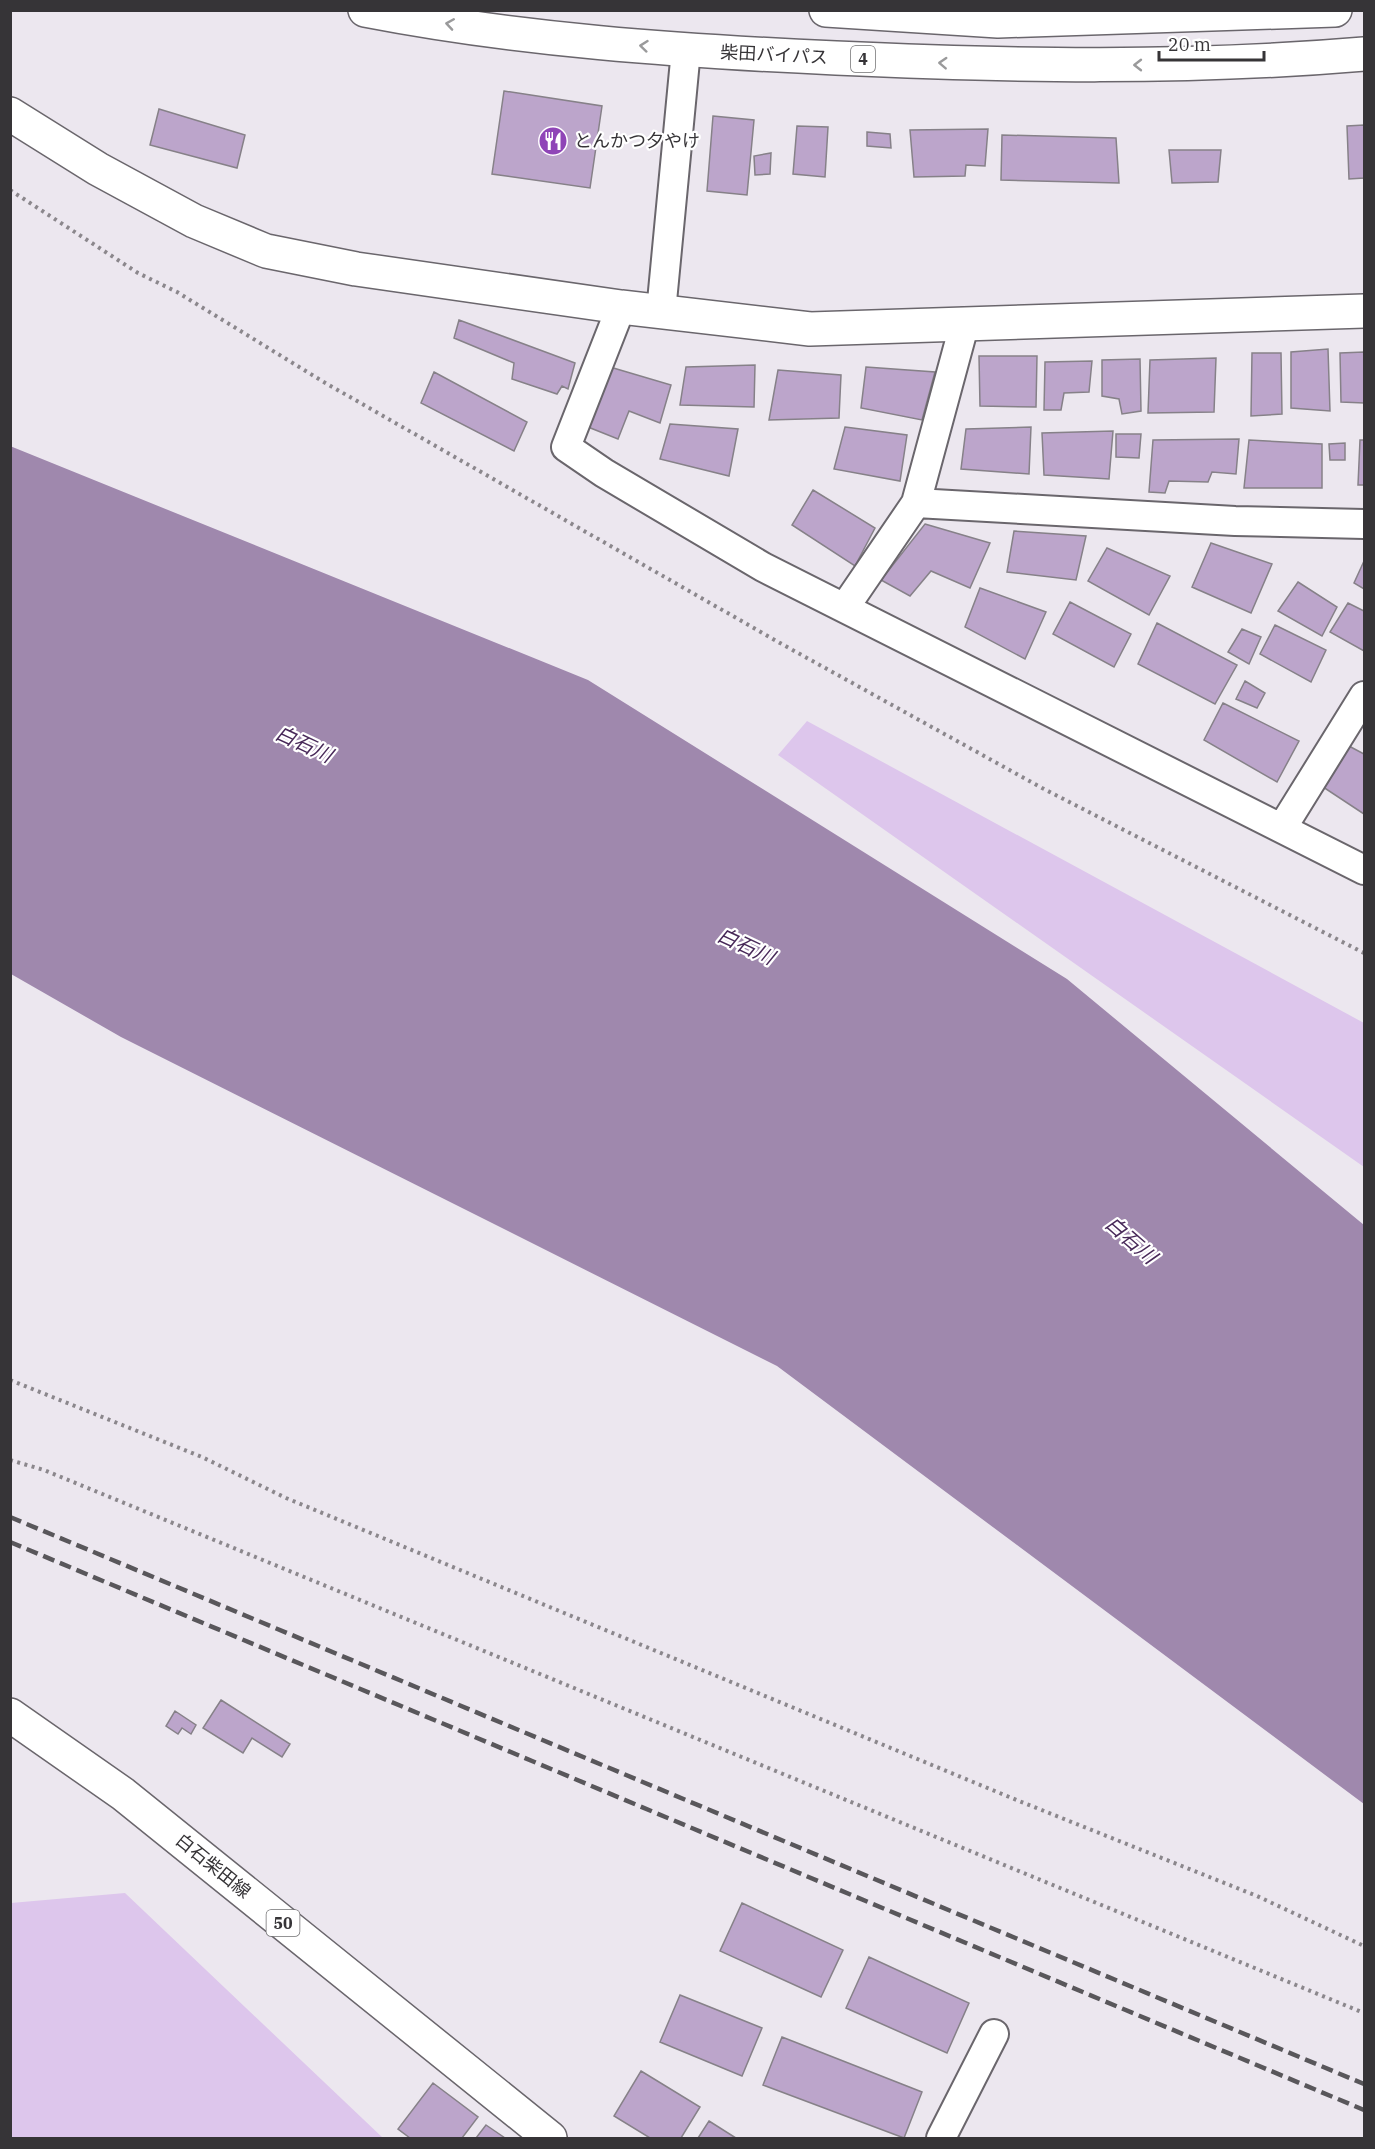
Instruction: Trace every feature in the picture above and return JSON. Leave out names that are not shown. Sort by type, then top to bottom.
[{"type":"main road","name":"柴田バイパス","points":[[365,10],[512,33],[686,50],[996,65],[1185,65],[1365,54]]},
{"type":"main road","points":[[826,10],[998,16],[1335,10]]},
{"type":"main road","points":[[10,114],[98,168],[194,221],[266,251],[356,269],[621,307],[810,328],[1365,311]]},
{"type":"main road","name":"白石柴田線","points":[[10,1715],[123,1794],[550,2139]]},
{"type":"street","points":[[661,312],[686,50]]},
{"type":"street","points":[[621,307],[566,447],[604,473],[763,567],[1365,870]]},
{"type":"street","points":[[845,607],[916,502],[964,322]]},
{"type":"street","points":[[916,502],[1235,521],[1365,524]]},
{"type":"street","points":[[1282,828],[1365,696]]},
{"type":"street","points":[[941,2139],[994,2034]]},
{"type":"path","points":[[10,190],[138,273],[177,292],[322,381],[780,643],[1042,788],[1365,953]]},
{"type":"path","points":[[10,1380],[202,1457],[286,1498],[955,1775],[1257,1896],[1365,1946]]},
{"type":"path","points":[[10,1460],[44,1470],[1365,2013]]},
{"type":"shaded area","points":[[807,721],[1364,1023],[1364,1167],[778,755]]},
{"type":"shaded area","points":[[125,1893],[383,2138],[11,2138],[11,1903]]},
{"type":"water","name":"白石川","points":[[10,446],[588,680],[1067,979],[1364,1225],[1364,1804],[777,1366],[121,1037],[11,974]]},
{"type":"building","points":[[504,91],[602,106],[590,188],[492,174]]},
{"type":"building","points":[[159,109],[245,135],[237,168],[150,145]]},
{"type":"building","points":[[713,116],[754,120],[747,195],[707,191]]},
{"type":"building","points":[[1364,125],[1364,178],[1349,179],[1347,126]]},
{"type":"building","points":[[797,126],[828,127],[825,177],[793,174]]},
{"type":"building","points":[[988,129],[985,166],[966,165],[965,176],[914,177],[910,130]]},
{"type":"building","points":[[867,132],[890,134],[891,148],[867,146]]},
{"type":"building","points":[[1002,135],[1116,138],[1119,183],[1001,180]]},
{"type":"building","points":[[1169,150],[1221,150],[1218,182],[1172,183]]},
{"type":"building","points":[[771,153],[770,174],[755,175],[754,156]]},
{"type":"building","points":[[459,320],[575,363],[568,389],[562,386],[557,394],[512,379],[514,363],[454,338]]},
{"type":"building","points":[[1328,349],[1330,411],[1291,408],[1291,352]]},
{"type":"building","points":[[1364,352],[1364,403],[1341,402],[1340,353]]},
{"type":"building","points":[[1252,353],[1281,353],[1282,414],[1251,416]]},
{"type":"building","points":[[979,356],[1037,356],[1036,407],[980,406]]},
{"type":"building","points":[[1216,358],[1214,412],[1148,413],[1150,360]]},
{"type":"building","points":[[1140,359],[1141,411],[1122,414],[1119,399],[1102,396],[1102,360]]},
{"type":"building","points":[[1092,361],[1089,392],[1064,393],[1061,410],[1044,410],[1045,362]]},
{"type":"building","points":[[755,365],[754,407],[680,405],[686,367]]},
{"type":"building","points":[[610,367],[671,385],[660,423],[629,411],[618,439],[588,427]]},
{"type":"building","points":[[866,367],[935,372],[922,420],[861,408]]},
{"type":"building","points":[[778,370],[841,375],[839,418],[769,420]]},
{"type":"building","points":[[434,372],[527,422],[514,451],[421,403]]},
{"type":"building","points":[[670,424],[738,429],[729,476],[660,459]]},
{"type":"building","points":[[845,427],[907,435],[900,481],[834,469]]},
{"type":"building","points":[[1031,427],[1029,474],[961,469],[966,429]]},
{"type":"building","points":[[1113,431],[1109,479],[1044,475],[1042,433]]},
{"type":"building","points":[[1116,434],[1141,434],[1139,458],[1116,457]]},
{"type":"building","points":[[1239,439],[1236,474],[1212,472],[1208,482],[1169,481],[1165,493],[1149,492],[1153,440]]},
{"type":"building","points":[[1249,440],[1322,444],[1322,488],[1244,488]]},
{"type":"building","points":[[1360,440],[1364,440],[1364,485],[1358,485]]},
{"type":"building","points":[[1345,443],[1345,460],[1330,460],[1329,444]]},
{"type":"building","points":[[813,490],[875,528],[855,566],[792,525]]},
{"type":"building","points":[[925,524],[990,543],[970,588],[931,571],[910,596],[881,580]]},
{"type":"building","points":[[1014,531],[1086,536],[1076,580],[1007,572]]},
{"type":"building","points":[[1211,543],[1272,564],[1251,613],[1192,587]]},
{"type":"building","points":[[1107,548],[1170,576],[1149,615],[1088,581]]},
{"type":"building","points":[[1364,561],[1364,589],[1354,583]]},
{"type":"building","points":[[1298,582],[1337,607],[1322,636],[1278,611]]},
{"type":"building","points":[[980,588],[1046,612],[1025,659],[965,627]]},
{"type":"building","points":[[1070,602],[1131,634],[1114,667],[1053,634]]},
{"type":"building","points":[[1348,603],[1364,611],[1364,651],[1330,632]]},
{"type":"building","points":[[1157,623],[1237,665],[1215,704],[1138,664]]},
{"type":"building","points":[[1275,625],[1326,650],[1311,682],[1260,654]]},
{"type":"building","points":[[1242,629],[1261,637],[1249,664],[1228,652]]},
{"type":"building","points":[[1245,681],[1265,693],[1257,708],[1236,699]]},
{"type":"building","points":[[1223,703],[1299,741],[1277,782],[1204,740]]},
{"type":"building","points":[[1347,745],[1364,754],[1364,814],[1320,785]]},
{"type":"building","points":[[221,1700],[290,1744],[282,1757],[252,1738],[243,1753],[203,1728]]},
{"type":"building","points":[[175,1711],[196,1725],[191,1734],[182,1728],[178,1734],[166,1726]]},
{"type":"building","points":[[742,1903],[843,1950],[821,1997],[720,1951]]},
{"type":"building","points":[[869,1957],[969,2003],[947,2053],[846,2008]]},
{"type":"building","points":[[680,1995],[762,2028],[742,2076],[660,2042]]},
{"type":"building","points":[[782,2037],[922,2092],[904,2138],[763,2085]]},
{"type":"building","points":[[641,2071],[700,2107],[681,2138],[650,2138],[614,2116]]},
{"type":"building","points":[[433,2083],[478,2117],[462,2138],[410,2138],[398,2129]]},
{"type":"building","points":[[709,2121],[736,2138],[698,2138]]},
{"type":"building","points":[[486,2125],[505,2138],[476,2138]]},
{"type":"railway","points":[[10,1517],[1364,2084]]},
{"type":"railway","points":[[10,1542],[1364,2110]]},
{"type":"place","name":"とんかつ夕やけ","points":[[553,141]]}]
